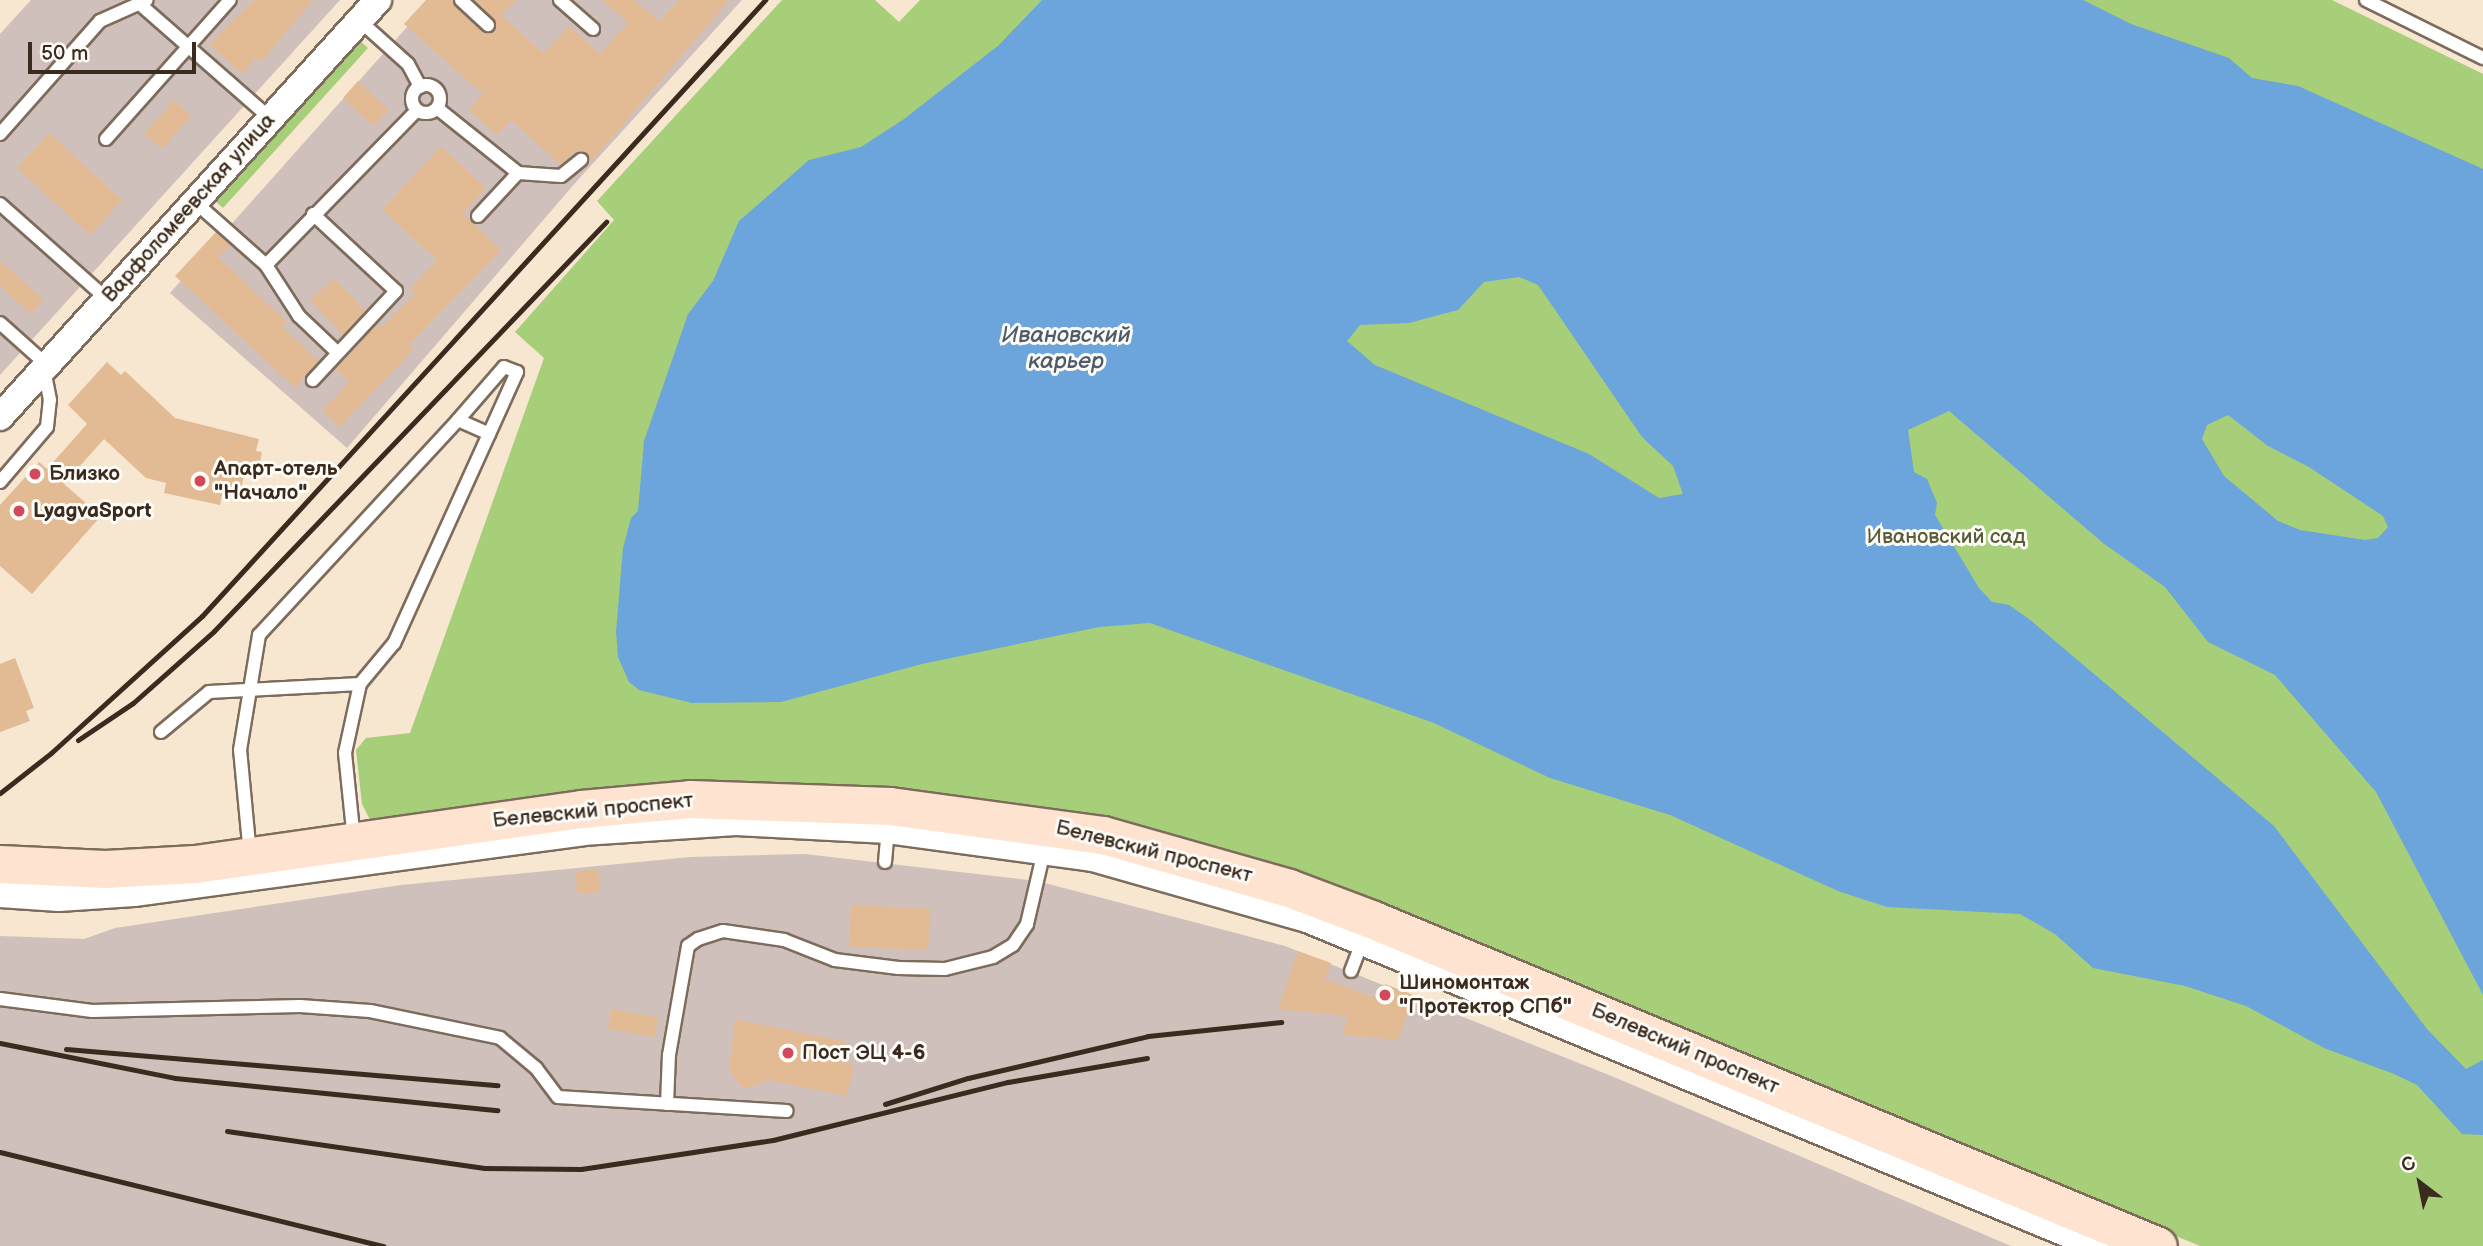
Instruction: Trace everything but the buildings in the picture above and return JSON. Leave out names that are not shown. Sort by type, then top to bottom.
[{"type":"street","name":"Варфоломеевская улица","points":[[0,417],[379,0]]},
{"type":"street","name":"Белевский проспект","points":[[0,894],[100,896],[251,868],[354,841],[581,809],[690,799],[889,818],[1182,856],[1289,888],[1366,930],[2097,1246]]},
{"type":"street","name":"Белевский проспект","points":[[0,864],[105,869],[251,868],[583,832],[692,823],[889,818]]},
{"type":"street","name":"Белевский проспект","points":[[1366,930],[2158,1246]]},
{"type":"lane","points":[[106,139],[230,0]]},
{"type":"lane","points":[[461,0],[488,25]]},
{"type":"lane","points":[[561,0],[593,29]]},
{"type":"lane","points":[[2366,0],[2483,58]]},
{"type":"lane","points":[[0,134],[100,20],[144,3],[270,118]]},
{"type":"lane","points":[[360,21],[408,64],[420,87]]},
{"type":"lane","points":[[420,87],[435,88],[440,98],[437,108],[427,113],[417,110],[412,100],[420,87]]},
{"type":"lane","points":[[437,108],[517,173],[561,176],[581,160]]},
{"type":"lane","points":[[266,265],[417,110]]},
{"type":"lane","points":[[478,216],[517,173]]},
{"type":"lane","points":[[195,202],[266,265],[299,316],[337,352]]},
{"type":"lane","points":[[0,204],[107,299]]},
{"type":"lane","points":[[313,214],[396,291],[313,380]]},
{"type":"lane","points":[[0,323],[45,367],[50,400],[47,427],[0,482]]},
{"type":"lane","points":[[251,868],[240,750],[248,688],[259,635],[504,367],[517,372],[489,434],[394,643],[360,684],[345,753],[354,841]]},
{"type":"lane","points":[[458,420],[489,434]]},
{"type":"lane","points":[[161,732],[209,692],[360,684]]},
{"type":"lane","points":[[885,862],[889,818]]},
{"type":"lane","points":[[667,1104],[669,1055],[688,946],[698,939],[723,931],[784,940],[835,960],[898,968],[945,969],[993,957],[1013,946],[1027,924],[1047,837]]},
{"type":"lane","points":[[1351,971],[1366,930]]},
{"type":"lane","points":[[0,999],[92,1011],[300,1006],[370,1011],[500,1038],[536,1068],[558,1097],[787,1111]]},
{"type":"shaded area","points":[[31,0],[340,0],[0,375],[0,34]]},
{"type":"shaded area","points":[[431,0],[742,0],[576,182],[347,448],[170,293]]},
{"type":"shaded area","points":[[805,854],[1037,881],[1285,946],[1614,1077],[2011,1246],[0,1246],[0,936],[84,939],[115,928],[401,885],[690,857]]},
{"type":"green space","name":"Ивановский карьер","points":[[782,0],[875,0],[899,22],[920,0],[2332,0],[2483,74],[2483,1246],[2200,1246],[1312,878],[1086,814],[874,786],[699,782],[624,786],[371,822],[362,804],[356,750],[366,738],[410,733],[544,358],[515,332],[614,220],[597,201]]},
{"type":"green space","points":[[359,40],[368,48],[223,208],[214,200]]},
{"type":"water","name":"Ивановский карьер","points":[[1042,0],[2083,0],[2131,24],[2229,58],[2252,78],[2298,86],[2483,169],[2483,995],[2376,792],[2275,675],[2208,642],[2165,587],[2103,543],[1949,411],[1908,430],[1914,472],[1927,479],[1937,503],[1935,515],[1979,588],[1992,602],[2009,605],[2029,619],[2274,826],[2427,1029],[2466,1069],[2483,1060],[2483,1135],[2462,1134],[2417,1085],[2324,1048],[2246,1006],[2185,986],[2093,968],[2055,934],[2020,914],[1887,907],[1838,891],[1670,815],[1550,778],[1434,723],[1150,623],[1099,627],[922,664],[781,702],[692,703],[639,690],[629,682],[618,657],[616,632],[623,548],[631,518],[638,511],[644,441],[688,314],[713,281],[739,221],[809,160],[861,147],[904,119],[999,45]],"holes":[[[1519,277],[1538,285],[1642,437],[1673,466],[1683,494],[1659,498],[1589,454],[1375,365],[1347,341],[1360,325],[1409,323],[1458,310],[1484,282]],[[2228,415],[2268,446],[2309,467],[2383,516],[2388,527],[2378,538],[2365,540],[2300,530],[2278,521],[2224,476],[2202,439],[2207,425]]]},
{"type":"railway","points":[[0,793],[51,753],[202,616],[765,0]]},
{"type":"railway","points":[[78,740],[133,703],[214,631],[606,222]]},
{"type":"railway","points":[[885,1104],[968,1078],[1148,1036],[1281,1022]]},
{"type":"railway","points":[[0,1043],[175,1078],[497,1110]]},
{"type":"railway","points":[[66,1049],[498,1085]]},
{"type":"railway","points":[[227,1131],[484,1168],[581,1169],[773,1140],[1008,1082],[1147,1058]]},
{"type":"railway","points":[[0,1152],[384,1246]]},
{"type":"place","name":"Близко","points":[[35,474]]},
{"type":"place","name":"Апарт-отель \"Начало\"","points":[[200,481]]},
{"type":"place","name":"LyagvaSport","points":[[19,511]]},
{"type":"place","name":"Шиномонтаж \"Протектор СПб\"","points":[[1385,995]]},
{"type":"place","name":"Пост ЭЦ 4-6","points":[[788,1053]]},
{"type":"park label","name":"Ивановский сад","points":[[1946,537]]}]
